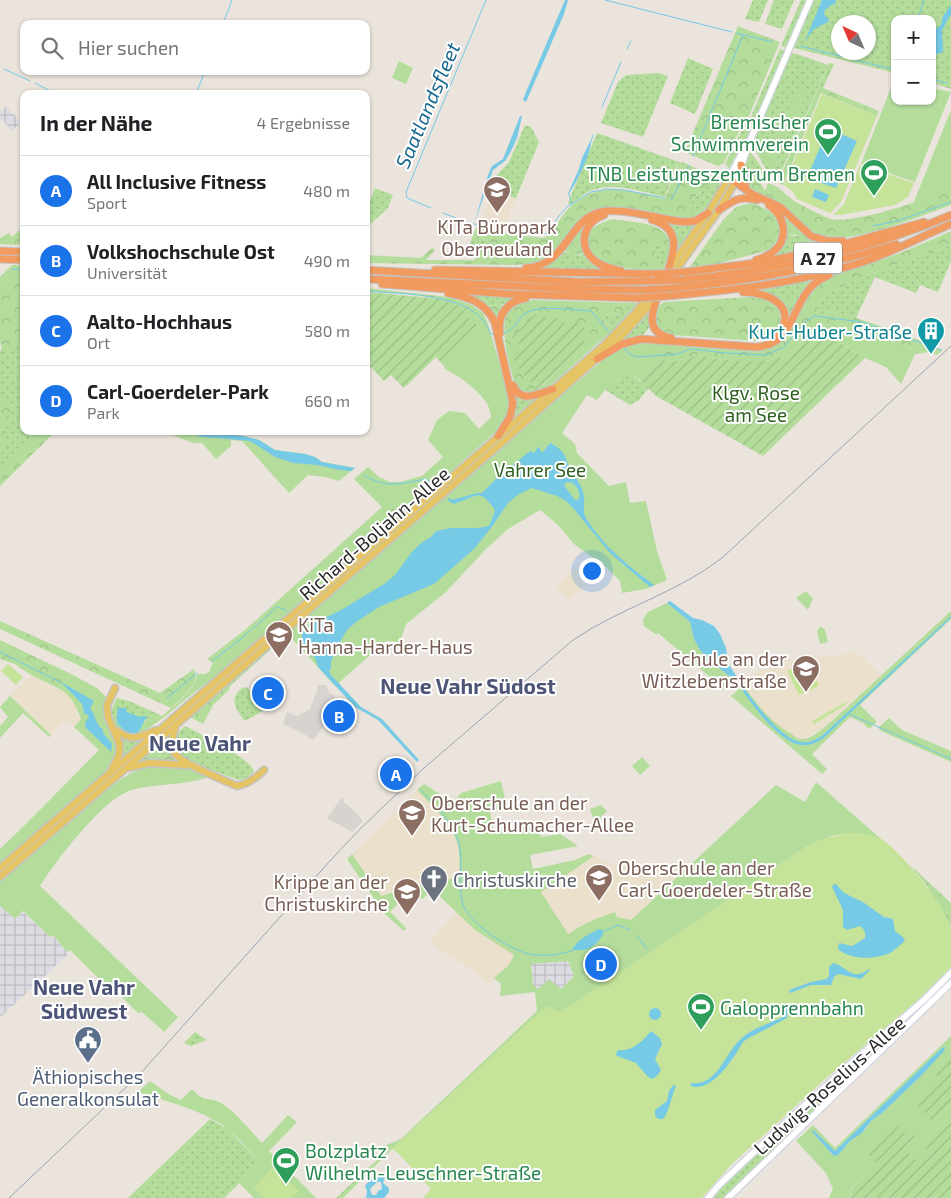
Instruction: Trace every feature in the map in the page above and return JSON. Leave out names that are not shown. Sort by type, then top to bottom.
[{"type":"highway","points":[[741,165],[747,190]]},
{"type":"highway","points":[[730,180],[780,207],[808,233],[820,239],[833,242],[847,241],[880,234]]},
{"type":"highway","points":[[719,210],[737,198],[749,198],[772,207],[780,215],[782,238],[775,250],[765,256],[735,266]]},
{"type":"highway","points":[[491,270],[531,267],[545,263],[560,251],[582,222],[601,212],[626,213],[685,222],[695,220],[708,213]]},
{"type":"highway","points":[[641,274],[609,268],[592,258],[587,252],[584,242],[586,232],[591,223],[600,216],[612,214],[660,223],[669,231],[674,244],[668,271]]},
{"type":"highway","points":[[390,271],[491,270],[641,274],[685,272],[735,266],[791,256],[951,215]]},
{"type":"highway","name":"A 27","points":[[370,270],[578,282],[650,282],[723,276],[769,269],[839,253],[918,228],[951,215]]},
{"type":"highway","name":"A 27","points":[[370,281],[644,290],[724,284],[804,269],[866,253],[951,224]]},
{"type":"highway","points":[[370,282],[421,288],[536,295],[638,298],[667,296],[710,292],[810,277],[875,258],[937,230]]},
{"type":"highway","points":[[0,253],[20,252]]},
{"type":"highway","points":[[0,253],[20,259]]},
{"type":"highway","points":[[597,359],[622,344],[642,339],[756,347],[767,345],[778,339],[786,331],[804,296],[813,285],[822,278],[847,266]]},
{"type":"highway","points":[[421,288],[471,299],[483,306],[491,316],[496,327],[513,403],[512,414],[498,436]]},
{"type":"highway","points":[[659,294],[652,310],[652,320],[658,331],[669,338],[759,344],[773,339],[782,328],[783,310],[770,296],[756,292],[710,292]]},
{"type":"highway","points":[[536,295],[516,300],[506,308],[500,321],[500,332],[515,390],[522,396],[528,397],[553,389]]},
{"type":"main road","points":[[730,180],[741,165],[810,0]]},
{"type":"main road","points":[[730,180],[752,136]]},
{"type":"main road","name":"Richard-Boljahn-Allee","points":[[0,877],[504,441],[631,328],[659,294],[719,210],[730,180]]},
{"type":"main road","name":"Richard-Boljahn-Allee","points":[[0,868],[620,330],[645,302],[668,271],[730,180]]},
{"type":"main road","points":[[109,774],[120,750],[120,745],[108,717],[107,705],[115,688]]},
{"type":"main road","points":[[176,724],[173,752],[182,761],[237,786],[252,781],[264,770]]},
{"type":"main road","points":[[114,730],[132,738],[143,737],[162,728]]},
{"type":"main road","points":[[124,770],[150,763],[193,766]]},
{"type":"main road","name":"Ludwig-Roselius-Allee","points":[[708,1198],[719,1185],[787,1122],[854,1060],[924,1000],[951,973]]},
{"type":"main road","name":"Ludwig-Roselius-Allee","points":[[728,1198],[951,983]]},
{"type":"main road","points":[[787,1122],[794,1126],[795,1134]]},
{"type":"shaded area","points":[[6,106],[20,123],[12,131],[0,118],[0,112]]},
{"type":"shaded area","name":"KiTa Büropark Oberneuland","points":[[491,191],[517,198],[511,208],[505,230],[482,222]]},
{"type":"shaded area","points":[[582,563],[588,585],[569,601],[556,585]]},
{"type":"shaded area","name":"Schule an der Witzlebenstraße","points":[[854,650],[881,675],[821,730],[803,739],[799,739],[777,725],[743,685],[761,669],[777,662],[801,657],[841,656]]},
{"type":"shaded area","points":[[31,675],[65,692],[76,705],[81,719],[74,727],[66,720],[51,735],[10,696]]},
{"type":"shaded area","points":[[317,685],[326,685],[329,693],[335,696],[335,700],[331,700],[326,708],[325,713],[328,717],[326,718],[329,720],[313,740],[283,724],[287,712],[297,716],[310,709],[318,688]]},
{"type":"shaded area","name":"Oberschule an der Kurt-Schumacher-Allee","points":[[417,790],[451,829],[458,845],[460,877],[416,886],[381,896],[352,854]]},
{"type":"shaded area","points":[[343,796],[344,803],[363,821],[352,832],[327,818]]},
{"type":"shaded area","name":"Oberschule an der Carl-Goerdeler-Straße","points":[[594,856],[612,864],[633,859],[634,867],[690,865],[631,920],[617,917],[615,912],[581,925],[567,934],[540,892]]},
{"type":"shaded area","points":[[0,906],[15,919],[23,912],[50,937],[53,935],[68,954],[0,1018]]},
{"type":"shaded area","points":[[457,912],[475,930],[514,955],[509,965],[488,984],[467,966],[439,950],[430,942]]},
{"type":"shaded area","points":[[568,961],[574,976],[561,989],[537,989],[533,985],[531,964]]},
{"type":"green space","points":[[753,0],[768,0],[759,22],[745,19]]},
{"type":"green space","points":[[774,0],[794,0],[782,29],[765,24]]},
{"type":"green space","points":[[801,0],[808,0],[788,48],[781,46]]},
{"type":"green space","points":[[812,0],[951,0],[951,89],[936,84],[936,15],[891,15],[891,72],[842,60],[876,60],[876,15],[831,15],[831,57],[794,48],[793,46]]},
{"type":"green space","points":[[738,26],[780,42],[749,116],[742,125],[724,163],[718,166],[687,153],[687,147]]},
{"type":"green space","points":[[780,49],[787,51],[759,117],[729,168],[725,164],[744,126],[750,119]]},
{"type":"green space","points":[[790,53],[828,65],[777,181],[769,174],[751,146]]},
{"type":"green space","points":[[688,58],[713,69],[695,114],[670,103]]},
{"type":"green space","points":[[399,61],[413,68],[406,84],[392,78]]},
{"type":"green space","points":[[829,63],[834,64],[823,88],[879,111],[877,116],[821,93],[783,185],[778,182]]},
{"type":"green space","points":[[658,73],[668,76],[643,137],[601,123],[618,82],[626,75]]},
{"type":"green space","points":[[800,85],[809,89],[772,169],[766,159]]},
{"type":"green space","points":[[891,88],[891,105],[936,105],[936,89],[951,92],[915,182],[861,164]]},
{"type":"green space","name":"Bremischer Schwimmverein","points":[[822,94],[877,116],[841,202],[830,213],[797,199],[793,192],[784,185]]},
{"type":"green space","points":[[951,110],[951,190],[913,204]]},
{"type":"green space","points":[[525,125],[531,127],[539,142],[516,198],[491,191],[496,176],[509,162]]},
{"type":"green space","points":[[597,133],[683,162],[716,178],[721,187],[707,207],[698,215],[687,220],[692,200],[701,192],[697,173],[677,165],[665,197],[628,188],[608,187],[590,191],[570,205],[568,203]]},
{"type":"green space","points":[[749,150],[768,180],[744,175],[743,167]]},
{"type":"green space","points":[[678,165],[711,181],[692,200],[693,211],[691,216],[686,219],[602,210],[591,214],[575,226],[559,248],[552,254],[544,260],[531,264],[370,263],[370,255],[421,258],[432,248],[435,250],[426,260],[519,260],[520,253],[473,235],[477,225],[500,233],[544,238],[569,208],[591,193],[615,190],[665,199]]},
{"type":"green space","name":"Bremischer Schwimmverein","points":[[860,165],[914,183],[908,197],[895,205],[833,215],[844,204]]},
{"type":"green space","points":[[744,178],[758,179],[765,191],[768,183],[780,189],[792,200],[828,218],[838,220],[870,215],[951,190],[951,205],[865,234],[831,238],[819,236],[810,231],[749,189]]},
{"type":"green space","points":[[375,188],[393,195],[388,208],[370,224],[370,201]]},
{"type":"green space","points":[[751,203],[763,207],[777,218],[780,230],[779,237],[770,250],[716,264],[690,267],[723,220],[736,207]]},
{"type":"green space","points":[[774,207],[804,233],[833,243],[770,259],[785,235],[798,236],[785,224]]},
{"type":"green space","points":[[592,218],[582,242],[584,253],[580,255],[565,251],[576,233]]},
{"type":"green space","points":[[612,219],[642,223],[660,229],[667,235],[670,243],[669,254],[659,239],[653,245],[660,270],[628,269],[605,262],[596,257],[590,250],[588,240],[590,231],[596,226]]},
{"type":"green space","points":[[659,221],[699,221],[675,257],[676,244]]},
{"type":"green space","points":[[789,221],[803,234],[785,235],[785,224]]},
{"type":"green space","points":[[20,230],[20,245],[0,244],[0,238],[9,233],[12,237]]},
{"type":"green space","points":[[951,231],[951,245],[868,275],[830,292],[819,303],[816,314],[830,311],[901,333],[943,350],[937,355],[929,351],[925,353],[833,321],[818,329],[782,357],[765,361],[734,361],[698,355],[676,361],[662,360],[664,344],[767,349],[784,336],[810,292],[824,280],[902,252]]},
{"type":"green space","points":[[473,235],[520,253],[519,260],[475,260],[476,251],[468,250]]},
{"type":"green space","points":[[659,239],[669,254],[663,270],[660,270],[653,245]]},
{"type":"green space","points":[[951,245],[951,261],[938,292],[920,285],[916,293],[875,277],[856,318],[830,311],[816,315],[819,303],[830,292],[868,275]]},
{"type":"green space","points":[[564,252],[580,256],[585,253],[593,264],[606,271],[540,270]]},
{"type":"green space","points":[[12,265],[20,266],[20,338],[5,352],[2,349],[6,344],[0,340],[0,277]]},
{"type":"green space","points":[[12,265],[20,266],[20,278],[5,276],[0,281],[0,277]]},
{"type":"green space","points":[[818,276],[799,300],[779,300],[754,289],[782,286]]},
{"type":"green space","points":[[370,288],[449,297],[472,305],[464,312],[455,305],[431,297],[370,292]]},
{"type":"green space","points":[[370,292],[441,299],[459,306],[481,329],[444,366],[436,357],[404,388],[391,375],[384,381],[371,367]]},
{"type":"green space","points":[[463,293],[482,296],[518,296],[503,305],[490,306]]},
{"type":"green space","points":[[749,297],[769,301],[775,305],[780,313],[779,327],[769,338],[756,341],[673,335],[663,332],[657,327],[655,309],[664,302]]},
{"type":"green space","points":[[534,300],[631,303],[621,313],[605,314],[603,319],[613,330],[553,383],[529,396],[516,389],[506,349],[504,327],[511,309]],"holes":[[[549,320],[565,324],[585,344],[538,389],[516,366],[522,348],[513,337]]]},
{"type":"green space","points":[[779,300],[799,300],[792,315],[786,314]]},
{"type":"green space","points":[[631,303],[638,303],[613,330],[603,319],[604,314],[621,313]]},
{"type":"green space","points":[[472,305],[483,313],[488,324],[506,386],[510,411],[499,429],[456,467],[450,475],[213,679],[158,722],[138,734],[154,712],[162,716],[189,692],[196,680],[197,674],[209,672],[213,663],[207,659],[245,630],[382,507],[354,479],[368,467],[379,477],[390,482],[400,482],[422,476],[443,457],[428,440],[437,420],[449,411],[465,413],[479,429],[491,417],[488,405],[478,392],[445,369],[444,366],[481,329],[464,312]],"holes":[[[396,496],[404,505],[403,509],[389,520],[391,509],[389,502]]]},
{"type":"green space","points":[[506,305],[498,322],[484,306]]},
{"type":"green space","points":[[651,308],[651,325],[641,338],[614,347],[631,330]]},
{"type":"green space","points":[[536,314],[542,314],[549,320],[555,315],[565,324],[575,320],[585,329],[578,335],[586,344],[537,389],[516,366],[514,356],[522,348],[512,337]]},
{"type":"green space","points":[[833,321],[925,353],[915,354],[901,384],[886,367],[865,358],[818,329]]},
{"type":"green space","name":"Klgv. Rose am See","points":[[818,329],[865,358],[763,456],[656,396],[640,380],[662,360],[676,361],[698,355],[734,361],[765,361],[782,357]]},
{"type":"green space","points":[[20,331],[20,435],[51,435],[0,485],[0,351],[2,349],[0,340],[7,344]]},
{"type":"green space","name":"Vahrer See","points":[[642,342],[664,344],[662,360],[640,380],[627,371],[605,390],[597,400],[587,395],[562,433],[575,444],[577,453],[609,486],[626,482],[630,503],[646,501],[657,551],[667,580],[646,589],[622,593],[620,581],[608,569],[574,544],[558,525],[540,510],[508,529],[486,549],[446,592],[406,624],[399,642],[386,641],[335,686],[286,632],[604,359],[621,348]]},
{"type":"green space","points":[[627,371],[649,388],[639,400],[630,405],[605,390]]},
{"type":"green space","points":[[513,392],[524,399],[543,394],[509,424]]},
{"type":"green space","points":[[11,398],[10,411],[4,421],[7,448],[0,457],[0,405],[5,399]]},
{"type":"green space","points":[[36,435],[52,435],[0,486],[0,473],[21,447]]},
{"type":"green space","points":[[172,435],[243,436],[259,440],[275,450],[305,454],[315,457],[322,462],[355,468],[339,481],[308,475],[289,493],[242,441],[231,440],[231,446],[216,459],[202,443],[193,443]]},
{"type":"green space","points":[[396,496],[404,505],[403,509],[389,521],[391,509],[389,502]]},
{"type":"green space","points":[[806,591],[813,599],[808,610],[796,598]]},
{"type":"green space","points":[[667,603],[690,622],[692,631],[708,659],[734,680],[723,690],[719,689],[719,685],[657,632],[657,635],[644,626],[643,620],[648,612]]},
{"type":"green space","points":[[951,611],[951,619],[860,705],[877,722],[869,729],[863,723],[850,717],[812,754],[827,769],[822,774],[731,696],[743,685],[765,713],[777,724],[798,738],[807,738],[826,726]]},
{"type":"green space","points":[[0,621],[160,693],[194,669],[196,674],[195,680],[189,690],[171,708],[0,629]]},
{"type":"green space","points":[[822,627],[825,630],[828,642],[820,644],[817,631]]},
{"type":"green space","points":[[286,632],[288,634],[230,686],[229,690],[213,705],[203,724],[190,717]]},
{"type":"green space","points":[[0,640],[71,674],[58,688],[31,675],[15,664],[0,659]]},
{"type":"green space","points":[[808,661],[819,686],[799,695],[787,671]]},
{"type":"green space","points":[[8,664],[23,677],[16,685],[1,671]]},
{"type":"green space","points":[[71,674],[97,688],[106,697],[105,719],[116,738],[118,750],[109,768],[0,863],[0,849],[99,750],[74,727],[81,719],[79,714],[70,697],[58,688]]},
{"type":"green space","points":[[244,687],[248,688],[254,696],[271,703],[270,707],[245,721],[235,704],[236,695]]},
{"type":"green space","points":[[10,696],[51,735],[49,737],[23,713],[0,738],[0,726],[8,717],[0,707]]},
{"type":"green space","points":[[117,698],[154,712],[145,721],[144,729],[135,736],[119,730],[113,723],[112,710]]},
{"type":"green space","points":[[846,702],[847,704],[814,724],[812,721]]},
{"type":"green space","points":[[889,718],[902,730],[951,751],[951,762],[881,731],[878,728]]},
{"type":"green space","points":[[185,726],[244,759],[254,771],[247,778],[239,780],[193,764],[181,757],[174,747],[176,734]]},
{"type":"green space","points":[[172,731],[171,747],[165,756],[145,754]]},
{"type":"green space","points":[[117,732],[147,737],[118,764]]},
{"type":"green space","points":[[171,747],[178,761],[144,760],[138,762],[145,754],[165,756]]},
{"type":"green space","points":[[642,757],[650,766],[640,775],[632,766]]},
{"type":"green space","points":[[150,766],[181,767],[209,777],[190,782],[141,788],[121,795],[108,804],[82,831],[57,861],[40,886],[178,1017],[164,1032],[142,1012],[138,1013],[117,992],[114,994],[70,950],[67,952],[53,935],[50,937],[23,911],[15,919],[0,906],[0,880],[112,786],[124,777]]},
{"type":"green space","points":[[501,781],[507,807],[490,811],[493,831],[531,826],[542,837],[560,834],[578,846],[530,855],[533,869],[575,860],[589,854],[594,856],[541,892],[568,934],[591,921],[615,912],[617,917],[631,920],[776,785],[805,802],[816,782],[881,839],[860,834],[843,834],[826,838],[806,847],[561,1013],[546,1007],[392,1149],[384,1146],[401,1139],[537,1011],[535,992],[500,996],[501,984],[494,978],[509,965],[514,955],[475,930],[433,890],[422,899],[417,897],[410,905],[402,899],[390,912],[406,928],[404,931],[377,907],[373,897],[347,859],[352,854],[381,896],[416,886],[460,877],[459,850],[452,830],[417,790],[424,784],[453,802],[461,793]],"holes":[[[568,961],[574,976],[561,989],[549,979],[538,989],[533,985],[531,964]]]},
{"type":"green space","points":[[601,805],[607,811],[595,823],[590,809]]},
{"type":"green space","name":"Galopprennbahn","points":[[848,833],[869,835],[881,839],[899,854],[922,880],[941,908],[951,929],[951,967],[918,1000],[824,1080],[731,1165],[702,1198],[423,1198],[431,1189],[398,1153],[392,1149],[546,1006],[561,1012],[806,847],[822,839]]},
{"type":"green space","points":[[909,864],[951,903],[951,927],[927,886]]},
{"type":"green space","points":[[951,976],[930,999],[798,1126],[795,1118]]},
{"type":"green space","points":[[195,1032],[207,1040],[191,1046],[184,1043]]},
{"type":"green space","points":[[951,1036],[951,1055],[933,1072],[939,1078],[933,1122],[951,1105],[951,1116],[922,1143],[931,1153],[924,1160],[916,1161],[904,1148],[915,1137],[877,1163],[850,1189],[852,1198],[829,1198],[833,1189],[826,1173],[796,1141],[813,1125],[835,1148]],"holes":[[[945,1047],[920,1077],[871,1121],[866,1129],[850,1141],[838,1155],[832,1154],[812,1132],[835,1151]]]},
{"type":"green space","points":[[951,1055],[951,1105],[933,1122],[914,1102],[939,1078],[933,1072]]},
{"type":"green space","points":[[150,1081],[181,1100],[192,1089],[203,1098],[219,1102],[236,1115],[262,1143],[288,1115],[297,1122],[269,1151],[316,1198],[254,1198],[239,1183],[260,1163],[237,1137],[218,1122],[208,1117],[185,1107],[138,1092]]},
{"type":"green space","points":[[951,1116],[951,1198],[852,1198],[850,1190],[876,1163],[865,1150],[893,1122],[904,1134],[908,1130],[915,1137],[904,1148],[916,1160],[923,1160],[931,1153],[922,1143]]},
{"type":"green space","points":[[210,1119],[228,1129],[260,1163],[224,1198],[128,1198]]},
{"type":"green space","points":[[786,1125],[792,1127],[791,1131],[770,1154],[725,1198],[712,1198],[720,1188]]},
{"type":"green space","points":[[390,1148],[392,1149],[343,1198],[336,1198]]},
{"type":"green space","points":[[273,1167],[299,1191],[292,1198],[264,1198],[254,1188]]},
{"type":"water","points":[[565,0],[568,0],[564,14],[526,102],[523,100],[526,92]]},
{"type":"water","points":[[822,0],[836,0],[835,5],[833,4],[825,10],[824,14],[829,20],[814,29],[805,41]]},
{"type":"water","points":[[951,5],[951,15],[942,30],[943,52],[936,54],[936,29],[941,25],[943,16]]},
{"type":"water","points":[[520,116],[522,116],[517,138],[505,161],[493,170],[475,221],[488,175],[492,166],[503,159]]},
{"type":"water","points":[[828,128],[857,141],[836,188],[807,178]]},
{"type":"water","points":[[591,140],[589,153],[567,196],[582,158]]},
{"type":"water","points":[[815,189],[829,195],[826,202],[812,197]]},
{"type":"water","points":[[195,435],[243,436],[259,440],[275,450],[305,454],[315,457],[322,462],[355,468],[351,471],[293,463],[275,457],[250,441]]},
{"type":"water","name":"Vahrer See","points":[[550,443],[563,453],[582,489],[585,515],[593,528],[617,555],[654,585],[650,587],[610,553],[566,501],[532,488],[519,494],[508,503],[474,549],[434,584],[379,607],[356,622],[347,630],[331,661],[331,669],[329,671],[331,675],[361,707],[382,719],[419,760],[417,762],[378,720],[355,707],[318,667],[315,658],[301,642],[303,630],[299,625],[301,624],[306,627],[341,610],[384,584],[395,575],[411,553],[436,531],[451,528],[489,526],[495,511],[484,497],[477,495],[454,504],[447,500],[449,498],[452,500],[482,493],[498,477],[530,451],[534,453],[538,447],[543,452]],"holes":[[[570,482],[577,488],[580,496],[578,500],[575,500],[564,485]]]},
{"type":"water","points":[[670,601],[693,618],[714,626],[726,648],[728,663],[737,677],[734,680],[700,650],[694,639],[690,622],[667,603]]},
{"type":"water","points":[[951,616],[827,735],[812,744],[802,745],[794,743],[776,731],[751,703],[740,687],[742,685],[753,701],[777,728],[786,735],[802,742],[811,741],[824,734]]},
{"type":"water","points":[[61,682],[94,701],[90,708],[98,725],[103,729],[103,733],[112,744],[111,752],[85,727],[89,716],[84,713],[82,704]]},
{"type":"water","points":[[118,708],[126,708],[127,712],[140,717],[147,717],[140,730],[135,734],[126,732],[117,723]]},
{"type":"water","points":[[834,884],[843,892],[863,902],[884,917],[893,919],[895,931],[905,941],[890,953],[870,958],[856,957],[843,953],[838,949],[839,943],[852,946],[865,938],[865,934],[860,926],[847,930],[843,927],[843,910],[832,887]]},
{"type":"water","points":[[599,929],[604,931],[593,946],[584,950],[572,951],[587,935]]},
{"type":"water","points":[[833,963],[854,974],[870,970],[861,979],[838,974],[834,977],[831,985],[811,985],[790,993],[789,991],[792,989],[811,982],[827,979],[829,967]]},
{"type":"water","points":[[786,1005],[788,1006],[787,1018],[743,1042],[722,1073],[707,1084],[699,1087],[691,1086],[691,1083],[700,1083],[715,1074],[743,1037],[785,1016]]},
{"type":"water","points":[[655,1008],[661,1014],[655,1020],[649,1014]]},
{"type":"water","points":[[651,1031],[660,1038],[662,1044],[655,1059],[661,1070],[652,1079],[636,1063],[616,1054],[618,1050],[633,1048]]},
{"type":"water","points":[[945,1047],[944,1051],[920,1077],[871,1121],[862,1133],[850,1141],[838,1155],[834,1156],[812,1132],[813,1130],[835,1151]]},
{"type":"water","points":[[673,1085],[676,1086],[667,1112],[663,1119],[658,1119],[655,1115],[655,1110],[667,1101],[669,1091]]},
{"type":"water","points":[[376,1172],[381,1173],[385,1177],[383,1183],[389,1188],[389,1192],[384,1198],[366,1198],[367,1191],[365,1186]],"holes":[[[377,1182],[381,1182],[382,1189],[376,1195],[372,1195],[370,1189]]]},
{"type":"waterway","points":[[224,20],[232,0]]},
{"type":"waterway","name":"Saatlandsfleet","points":[[431,208],[407,198],[406,192],[486,0]]},
{"type":"waterway","points":[[605,0],[732,32]]},
{"type":"waterway","points":[[919,15],[924,0]]},
{"type":"waterway","points":[[736,33],[772,42]]},
{"type":"waterway","name":"Saatlandsfleet","points":[[693,156],[743,35]]},
{"type":"waterway","points":[[627,49],[631,41]]},
{"type":"waterway","points":[[800,46],[891,69]]},
{"type":"waterway","points":[[602,107],[621,62]]},
{"type":"waterway","points":[[4,69],[30,81]]},
{"type":"waterway","points":[[198,90],[203,75]]},
{"type":"waterway","points":[[936,80],[947,83]]},
{"type":"waterway","points":[[35,83],[48,90]]},
{"type":"waterway","points":[[591,141],[593,135]]},
{"type":"waterway","name":"Saatlandsfleet","points":[[671,200],[689,166]]},
{"type":"waterway","name":"Saatlandsfleet","points":[[512,233],[522,231],[542,235],[547,233],[568,206],[591,192],[607,189],[624,190],[665,198]]},
{"type":"waterway","points":[[569,193],[571,204]]},
{"type":"waterway","points":[[873,226],[897,221],[951,202]]},
{"type":"waterway","name":"Saatlandsfleet","points":[[443,213],[504,234]]},
{"type":"waterway","points":[[12,269],[20,269]]},
{"type":"waterway","points":[[370,291],[427,296],[458,304],[471,310],[481,318],[491,334],[494,335]]},
{"type":"waterway","points":[[504,333],[511,330],[527,312],[549,308],[591,311],[609,332]]},
{"type":"waterway","points":[[624,348],[629,354],[637,357],[678,354],[690,349],[766,355],[784,347],[807,320],[815,316],[862,322],[941,350]]},
{"type":"waterway","points":[[363,475],[387,484],[401,484],[426,479],[434,484]]},
{"type":"waterway","points":[[212,661],[277,607],[287,612]]},
{"type":"waterway","points":[[0,652],[62,683]]},
{"type":"waterway","points":[[167,698],[197,673]]},
{"type":"waterway","points":[[734,678],[741,687]]},
{"type":"waterway","points":[[849,714],[951,759]]},
{"type":"waterway","points":[[420,789],[445,817],[457,837],[461,861],[460,885],[462,901],[471,917],[488,933],[507,945],[525,953],[549,955],[573,950]]},
{"type":"waterway","points":[[604,931],[618,925],[630,930]]},
{"type":"waterway","points":[[637,936],[647,949]]},
{"type":"tram line","points":[[9,1198],[141,1073],[329,862],[360,829],[424,768],[573,640],[686,581],[722,558],[951,346]]},
{"type":"place","name":"Bremischer Schwimmverein","points":[[828,156]]},
{"type":"place","name":"TNB Leistungszentrum Bremen","points":[[874,197]]},
{"type":"place","name":"KiTa Büropark Oberneuland","points":[[497,214]]},
{"type":"place","name":"Kurt-Huber-Straße","points":[[931,355]]},
{"type":"place","name":"KiTa Hanna-Harder-Haus","points":[[279,659]]},
{"type":"place","name":"Aalto-Hochhaus","points":[[268,693]]},
{"type":"place","name":"Schule an der Witzlebenstraße","points":[[806,693]]},
{"type":"place","name":"Volkshochschule Ost","points":[[339,716]]},
{"type":"place","name":"All Inclusive Fitness","points":[[396,774]]},
{"type":"place","name":"Oberschule an der Kurt-Schumacher-Allee","points":[[412,837]]},
{"type":"place","name":"Oberschule an der Carl-Goerdeler-Straße","points":[[599,902]]},
{"type":"place","name":"Christuskirche","points":[[434,903]]},
{"type":"place","name":"Krippe an der Christuskirche","points":[[407,916]]},
{"type":"place","name":"Carl-Goerdeler-Park","points":[[601,964]]},
{"type":"place","name":"Galopprennbahn","points":[[701,1031]]},
{"type":"place","name":"Äthiopisches Generalkonsulat","points":[[88,1064]]},
{"type":"place","name":"Bolzplatz Wilhelm-Leuschner-Straße","points":[[286,1185]]},
{"type":"district","name":"Neue Vahr Südost","points":[[468,685]]},
{"type":"district","name":"Neue Vahr","points":[[200,742]]},
{"type":"district","name":"Neue Vahr Südwest","points":[[84,998]]}]
